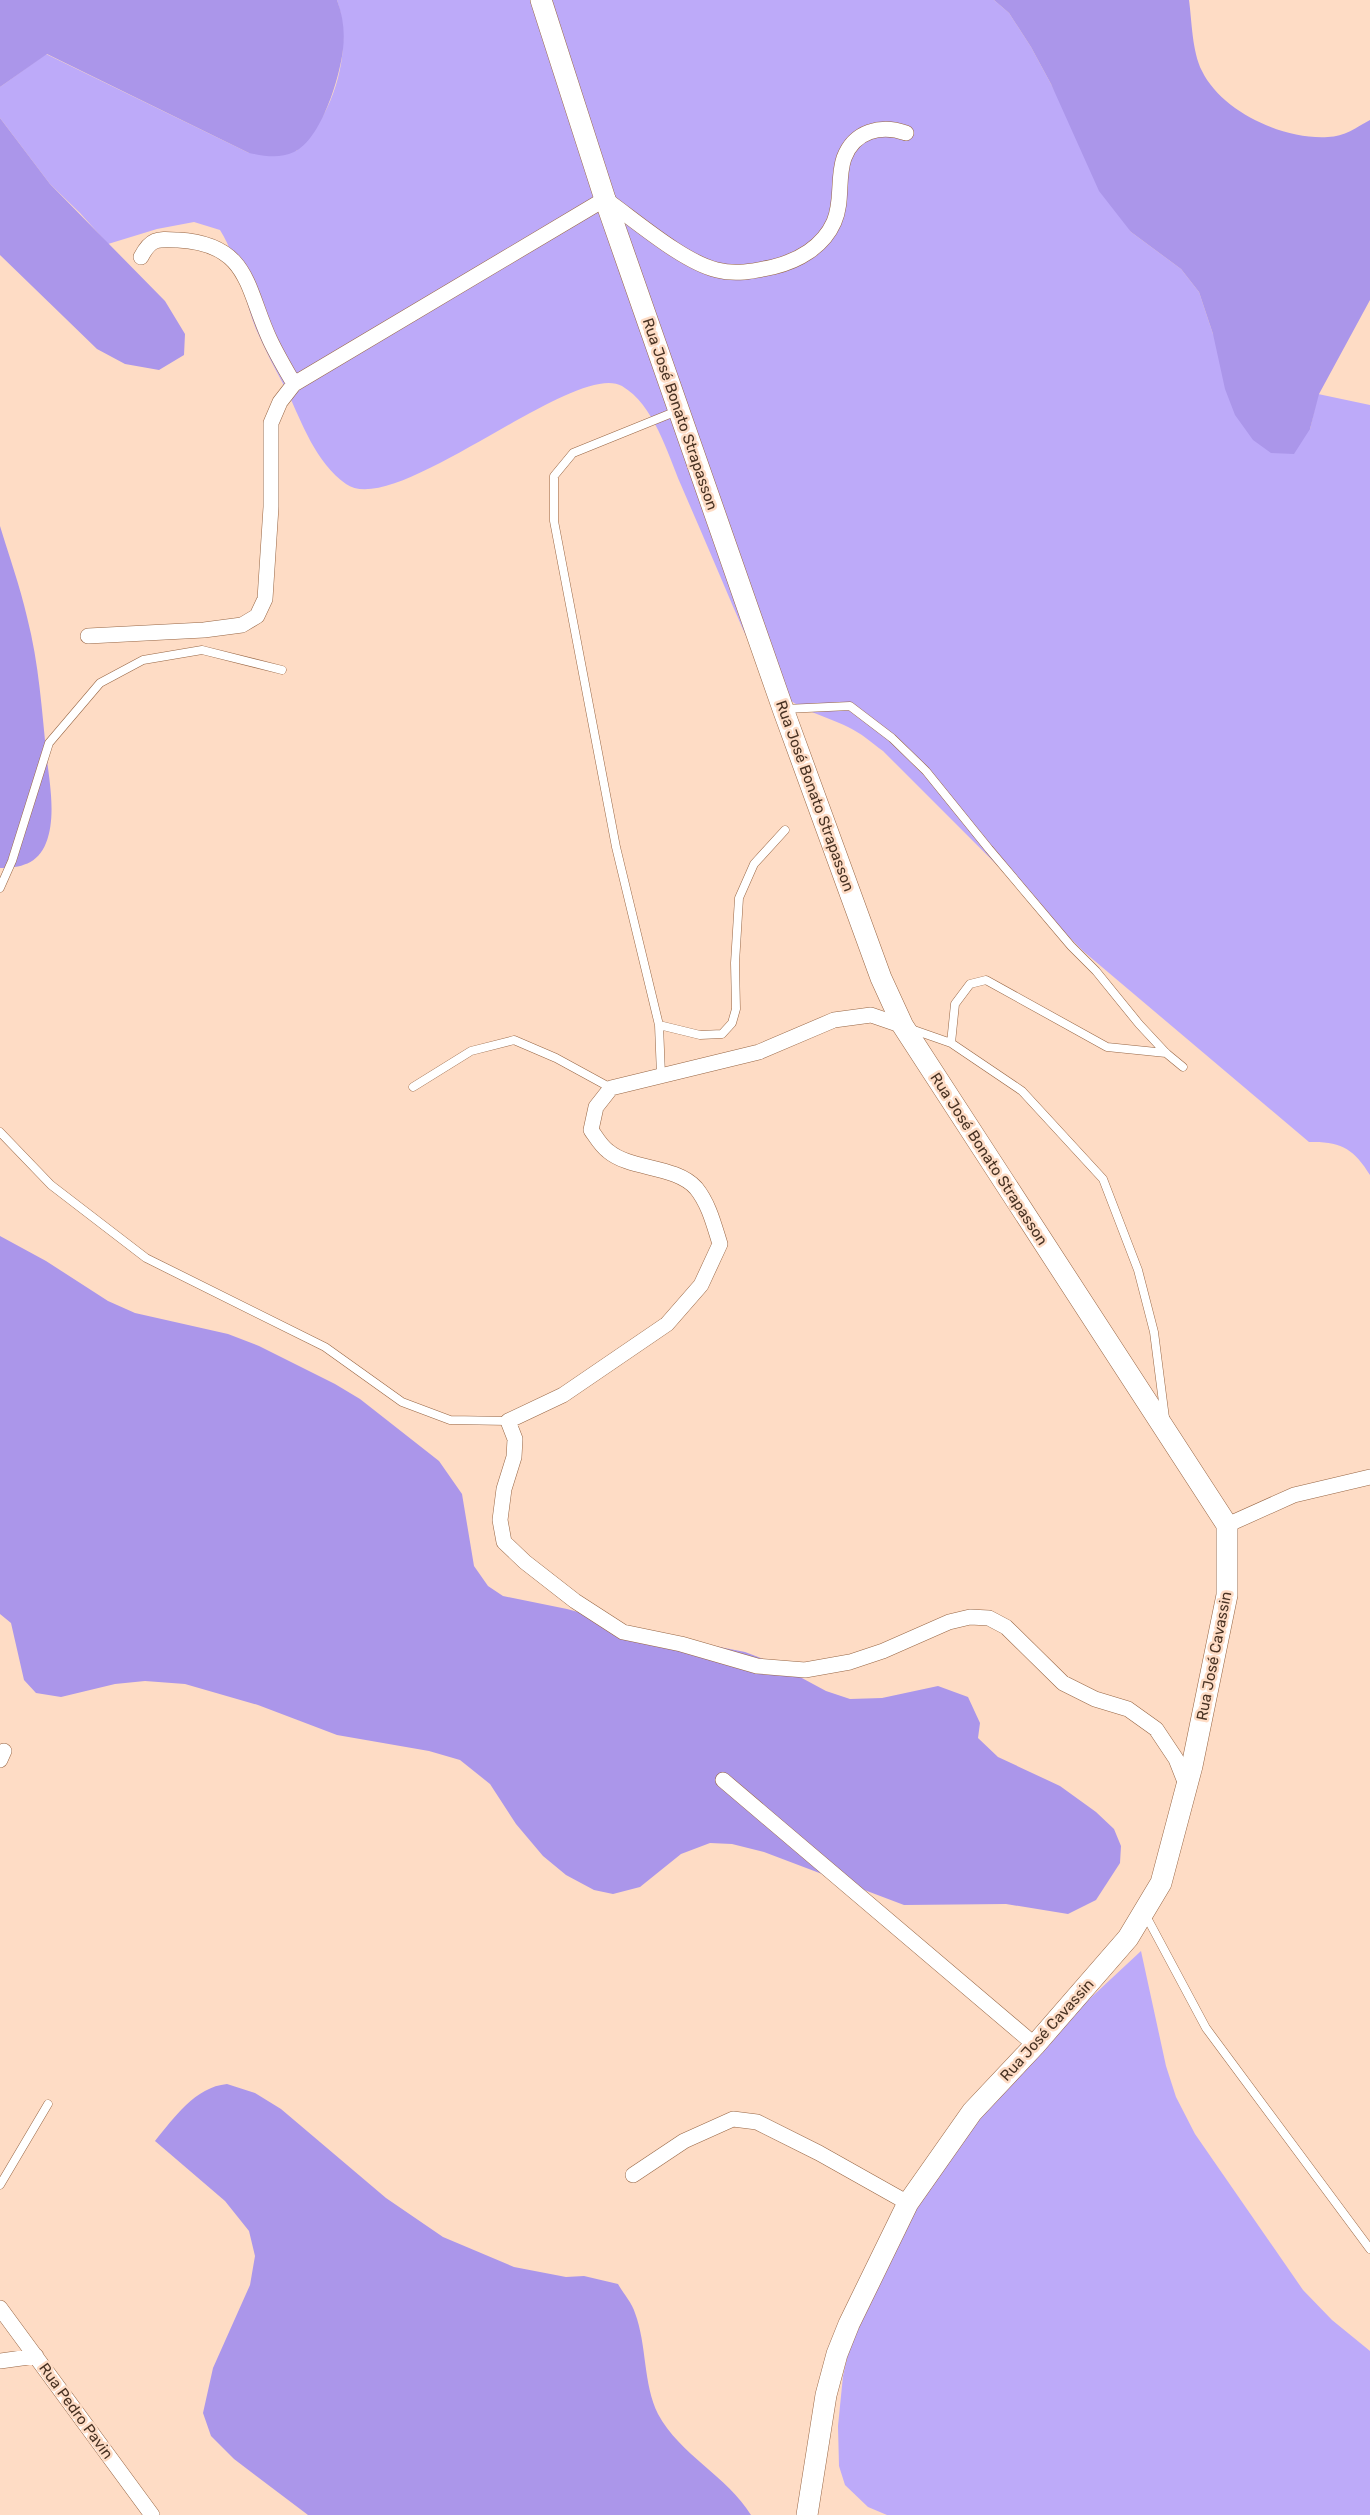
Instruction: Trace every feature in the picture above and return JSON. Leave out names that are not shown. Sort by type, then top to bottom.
[{"type":"street","name":"Rua José Bonato Strapasson","points":[[541,0],[605,199],[783,709],[882,978],[903,1026],[1227,1525]]},
{"type":"street","points":[[88,636],[204,630],[242,625],[257,616],[265,599],[271,507],[271,423],[280,402],[294,384],[605,199],[686,256],[716,270],[744,273],[783,264],[808,253],[825,238],[835,221],[839,204],[844,158],[857,138],[873,129],[893,128],[906,133]]},
{"type":"street","points":[[141,257],[147,246],[155,240],[180,240],[224,252],[240,268],[254,295],[269,339],[294,384]]},
{"type":"street","points":[[903,1026],[871,1016],[834,1020],[758,1052],[611,1088],[596,1106],[591,1130],[608,1152],[639,1165],[672,1173],[695,1187],[709,1210],[720,1244],[701,1285],[667,1324],[563,1395],[508,1421],[515,1439],[514,1457],[504,1488],[500,1520],[504,1542],[525,1562],[575,1601],[623,1632],[681,1644],[758,1666],[805,1670],[850,1662],[883,1651],[949,1622],[970,1617],[989,1618],[1006,1627],[1063,1684],[1095,1699],[1128,1709],[1156,1728],[1176,1759],[1187,1787]]},
{"type":"street","points":[[1227,1525],[1294,1495],[1370,1477]]},
{"type":"street","name":"Rua José Cavassin","points":[[807,2515],[826,2394],[837,2354],[849,2324],[908,2203],[972,2112],[1035,2045],[1128,1938],[1161,1883],[1187,1787],[1227,1595],[1227,1525]]},
{"type":"street","points":[[723,1780],[1035,2045]]},
{"type":"street","points":[[633,2175],[684,2141],[733,2119],[757,2122],[819,2153],[908,2203]]},
{"type":"street","name":"Rua Pedro Pavin","points":[[0,2308],[152,2515]]},
{"type":"street","points":[[0,2361],[36,2356]]},
{"type":"lane","points":[[661,1075],[659,1025],[616,847],[554,521],[554,476],[573,454],[679,410]]},
{"type":"lane","points":[[0,888],[12,861],[49,743],[100,683],[143,660],[202,650],[282,670]]},
{"type":"lane","points":[[783,709],[850,706],[892,738],[926,770],[1071,946],[1096,971],[1139,1024],[1166,1053],[1183,1067]]},
{"type":"lane","points":[[659,1025],[700,1035],[722,1034],[732,1023],[736,1009],[735,963],[739,898],[754,864],[785,830]]},
{"type":"lane","points":[[951,1043],[955,1004],[970,984],[986,980],[1107,1047],[1166,1053]]},
{"type":"lane","points":[[903,1026],[951,1043],[1022,1091],[1103,1179],[1138,1270],[1154,1332],[1167,1432]]},
{"type":"lane","points":[[413,1088],[470,1051],[514,1040],[556,1058],[611,1088]]},
{"type":"lane","points":[[0,1132],[51,1185],[146,1258],[325,1347],[402,1402],[450,1420],[508,1421]]},
{"type":"lane","points":[[1144,1912],[1206,2028],[1370,2249]]},
{"type":"lane","points":[[0,2186],[48,2104]]},
{"type":"shaded area","points":[[0,0],[337,0],[344,30],[344,43],[338,75],[328,106],[313,135],[294,152],[283,156],[255,154],[249,153],[47,54],[0,87]]},
{"type":"shaded area","points":[[337,0],[994,0],[1009,13],[1031,47],[1131,232],[1181,269],[1199,292],[1213,334],[1310,429],[1318,394],[1370,405],[1370,1175],[1358,1159],[1346,1148],[1330,1143],[1309,1142],[1083,951],[883,751],[853,729],[809,711],[782,694],[768,676],[749,643],[665,444],[651,417],[633,394],[622,386],[599,384],[566,395],[442,462],[403,480],[370,489],[346,484],[326,465],[304,429],[256,329],[232,254],[220,230],[194,222],[157,229],[108,244],[50,184],[0,118],[0,87],[46,54],[249,153],[296,151],[321,120],[337,81],[342,61],[343,40],[342,19]]},
{"type":"shaded area","points":[[994,0],[1189,0],[1194,46],[1202,71],[1211,86],[1239,111],[1274,128],[1311,137],[1334,137],[1370,120],[1370,300],[1319,394],[1310,429],[1294,454],[1271,453],[1253,440],[1235,415],[1225,389],[1213,334],[1199,292],[1181,269],[1131,232],[1099,191],[1051,84],[1031,47],[1009,13]]},
{"type":"shaded area","points":[[0,118],[50,184],[165,301],[185,334],[184,355],[159,370],[125,364],[97,349],[0,255]]},
{"type":"shaded area","points":[[0,526],[31,634],[40,688],[52,812],[46,843],[38,856],[21,866],[0,868]]},
{"type":"shaded area","points":[[0,1236],[46,1261],[108,1301],[135,1313],[228,1334],[259,1346],[335,1384],[360,1399],[439,1461],[462,1494],[474,1566],[488,1586],[503,1596],[567,1609],[674,1638],[745,1652],[774,1663],[826,1691],[850,1699],[882,1698],[938,1686],[968,1697],[980,1723],[978,1738],[998,1757],[1060,1786],[1096,1812],[1114,1829],[1121,1846],[1120,1863],[1096,1900],[1068,1914],[1006,1904],[904,1905],[764,1852],[732,1844],[710,1843],[681,1854],[640,1887],[613,1894],[594,1890],[566,1875],[543,1856],[516,1824],[490,1784],[460,1760],[429,1751],[337,1735],[258,1705],[185,1684],[145,1681],[115,1684],[61,1697],[36,1693],[24,1680],[11,1623],[0,1614]]},
{"type":"shaded area","points":[[1141,1951],[1166,2066],[1176,2097],[1195,2134],[1303,2290],[1332,2320],[1370,2351],[1370,2515],[887,2515],[868,2507],[845,2485],[839,2466],[838,2426],[843,2376],[852,2336],[903,2215],[1024,2060]]},
{"type":"shaded area","points":[[227,2084],[255,2093],[281,2109],[386,2198],[443,2237],[514,2267],[566,2277],[584,2276],[618,2284],[632,2306],[639,2325],[647,2377],[658,2414],[678,2442],[741,2501],[751,2515],[308,2515],[234,2459],[211,2436],[203,2413],[213,2368],[250,2285],[255,2256],[249,2231],[225,2201],[155,2141],[195,2097],[215,2086]]}]
